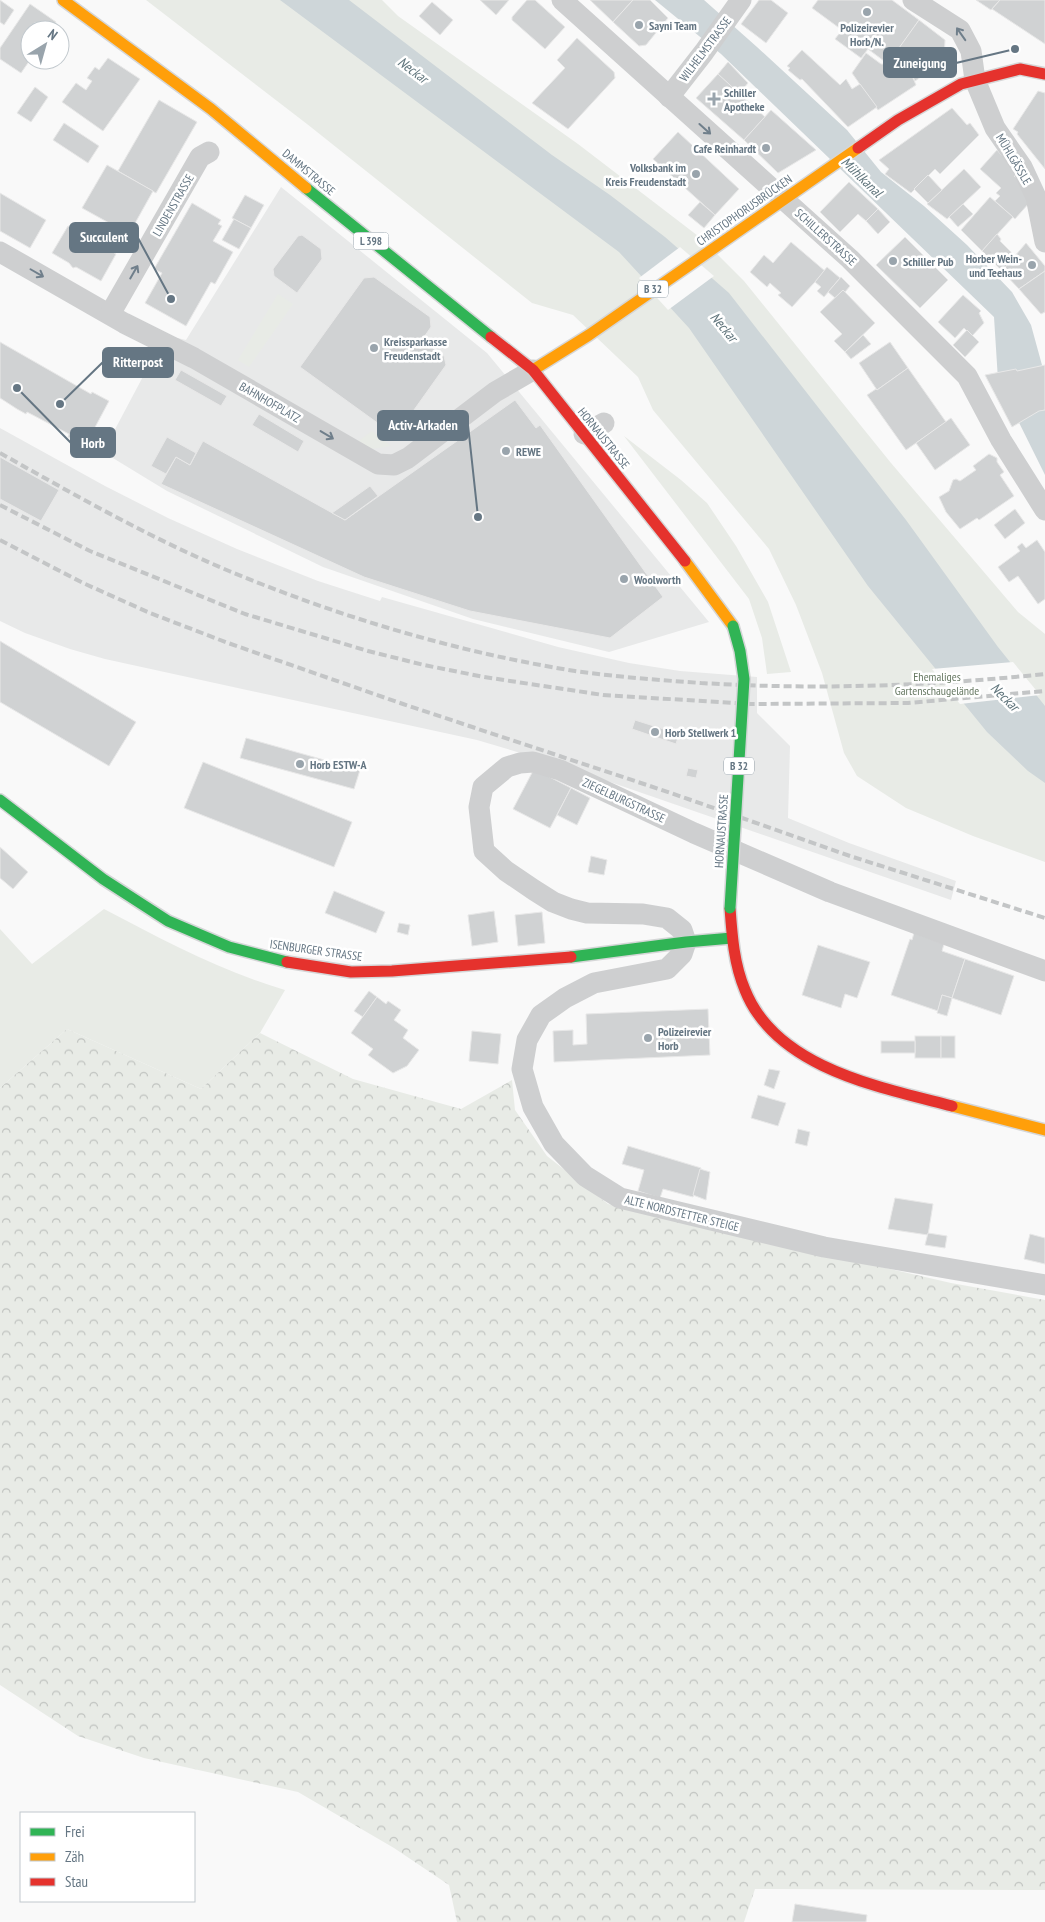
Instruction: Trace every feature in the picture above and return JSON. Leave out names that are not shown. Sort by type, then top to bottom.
[{"type":"main road","name":"DAMMSTRASSE","points":[[63,0],[211,109],[354,227],[533,370]]},
{"type":"main road","name":"B 32","points":[[975,80],[1020,69],[1045,74]]},
{"type":"main road","name":"CHRISTOPHORUSBRÜCKEN","points":[[533,370],[588,336],[906,116],[961,84],[975,80]]},
{"type":"main road","name":"HORNAUSTRASSE","points":[[533,370],[702,582],[733,626],[740,651],[744,679],[730,908],[732,938],[738,975],[748,998],[760,1017],[779,1037],[813,1061],[835,1072],[922,1099],[1045,1130]]},
{"type":"main road","name":"ISENBURGER STRASSE","points":[[0,800],[103,880],[136,902],[197,935],[228,947],[262,956],[351,972],[392,971],[572,957],[732,938]]},
{"type":"street","name":"SCHILLERSTRASSE","points":[[562,0],[850,259],[967,376],[1001,440],[1045,510]]},
{"type":"street","name":"MÜHLGÄSSLE","points":[[913,0],[960,30],[971,51],[975,80],[995,128],[1022,167],[1036,197],[1045,242]]},
{"type":"street","name":"WILHELMSTRASSE","points":[[669,96],[737,6]]},
{"type":"street","name":"LINDENSTRASSE","points":[[110,314],[205,154]]},
{"type":"street","name":"BAHNHOFPLATZ","points":[[0,252],[110,314],[194,358],[378,464],[394,465],[408,458],[496,392],[533,370]]},
{"type":"street","points":[[584,434],[604,424]]},
{"type":"street","name":"ZIEGELBURGSTRASSE","points":[[686,942],[682,930],[667,918],[642,914],[587,913],[570,909],[553,902],[506,871],[484,851],[479,807],[483,787],[507,767],[520,763],[533,762],[560,770],[694,833],[830,892],[1045,971]]},
{"type":"street","name":"ALTE NORDSTETTER STEIGE","points":[[686,942],[682,954],[667,969],[594,983],[565,998],[542,1015],[527,1040],[522,1069],[533,1107],[554,1144],[585,1176],[620,1198],[824,1247],[1045,1285]]},
{"type":"shaded area","points":[[281,187],[487,353],[709,622],[609,652],[473,619],[323,567],[167,491],[103,452],[165,335],[186,340]]},
{"type":"shaded area","points":[[0,428],[105,486],[168,518],[237,549],[318,581],[380,601],[382,597],[558,647],[629,663],[680,671],[757,677],[757,713],[790,746],[788,818],[849,843],[956,881],[951,900],[564,766],[477,740],[105,659],[25,633],[0,621]]},
{"type":"green space","name":"Ehemaliges Gartenschaugelände","points":[[146,0],[382,0],[398,16],[578,144],[702,239],[744,281],[891,463],[1018,612],[1045,634],[1045,862],[973,836],[906,808],[857,776],[844,753],[822,673],[796,605],[769,549],[653,410],[638,377],[573,315],[532,303],[307,124]]},
{"type":"green space","points":[[278,294],[293,304],[249,367],[238,360]]},
{"type":"green space","points":[[372,431],[391,446],[372,449],[356,443]]},
{"type":"green space","points":[[624,436],[681,480],[707,503],[736,546],[768,602],[791,672],[767,674],[762,638],[749,599]]},
{"type":"green space","points":[[104,909],[215,964],[285,990],[260,1033],[201,1089],[67,1029],[0,1088],[0,929],[32,964]]},
{"type":"green space","points":[[67,1029],[201,1089],[260,1033],[353,1079],[461,1109],[512,1080],[515,1110],[547,1156],[608,1204],[951,1283],[1045,1300],[1045,1890],[755,1889],[744,1922],[457,1922],[449,1885],[394,1848],[298,1792],[144,1758],[78,1736],[0,1685],[0,1088]]},
{"type":"water","name":"Neckar","points":[[280,0],[349,0],[552,155],[610,195],[665,237],[729,293],[906,520],[998,647],[1045,706],[1045,783],[1028,771],[987,732],[868,586],[689,328],[619,252]]},
{"type":"water","name":"Mühlkanal","points":[[655,0],[704,0],[847,130],[881,172],[924,206],[967,245],[1012,292],[1031,325],[1045,376],[1045,475],[998,380],[994,317],[721,54]]},
{"type":"pier","points":[[680,247],[714,276],[668,310],[639,278]]},
{"type":"pier","points":[[1013,662],[1040,695],[960,704],[932,669]]},
{"type":"building","points":[[0,0],[14,10],[4,25],[0,22]]},
{"type":"building","points":[[480,0],[509,0],[496,15]]},
{"type":"building","points":[[527,0],[535,0],[565,27],[545,49],[512,20],[512,17]]},
{"type":"building","points":[[590,0],[633,0],[613,22]]},
{"type":"building","points":[[633,0],[650,0],[668,18],[646,45],[639,46],[613,22]]},
{"type":"building","points":[[759,0],[771,0],[788,13],[766,43],[741,24]]},
{"type":"building","points":[[818,0],[892,0],[919,20],[888,64],[868,49],[861,58],[835,39],[842,30],[812,8]]},
{"type":"building","points":[[976,0],[1000,0],[991,10]]},
{"type":"building","points":[[1000,0],[1045,0],[1045,44],[992,9]]},
{"type":"building","points":[[432,2],[453,20],[440,35],[419,16]]},
{"type":"building","points":[[30,4],[53,20],[20,20],[20,70],[23,70],[21,73],[0,59],[0,48]]},
{"type":"building","points":[[919,20],[945,40],[944,61],[915,81],[899,48]]},
{"type":"building","points":[[577,38],[614,72],[615,78],[568,129],[532,103],[565,68],[557,60]]},
{"type":"building","points":[[900,48],[916,85],[878,110],[852,73],[866,53],[881,64],[888,64]]},
{"type":"building","points":[[802,50],[840,85],[846,79],[852,89],[860,84],[877,107],[848,127],[802,79],[800,80],[788,70],[790,68],[787,66]]},
{"type":"building","points":[[108,58],[140,79],[103,131],[62,102],[76,83],[86,90],[92,81],[87,78],[95,67],[99,70]]},
{"type":"building","points":[[728,62],[748,83],[739,94],[718,74]]},
{"type":"building","points":[[718,74],[765,117],[744,140],[696,98]]},
{"type":"building","points":[[35,87],[48,97],[31,122],[17,113]]},
{"type":"building","points":[[1038,91],[1045,93],[1045,169],[1017,134],[1018,132],[1013,129]]},
{"type":"building","points":[[159,100],[197,122],[156,193],[118,171]]},
{"type":"building","points":[[952,108],[967,125],[970,123],[979,135],[940,174],[935,169],[911,193],[885,174],[889,169],[879,160]]},
{"type":"building","points":[[771,110],[816,150],[778,173],[744,140]]},
{"type":"building","points":[[64,123],[99,146],[88,163],[53,140]]},
{"type":"building","name":"Volksbank im Kreis Freudenstadt","points":[[678,132],[739,189],[715,215],[653,159]]},
{"type":"building","points":[[997,150],[1017,173],[1014,176],[1024,185],[1030,202],[1015,219],[995,201],[1000,196],[996,193],[1001,188],[980,169]]},
{"type":"building","points":[[107,165],[153,191],[129,234],[82,208]]},
{"type":"building","points":[[964,169],[981,187],[947,219],[927,204]]},
{"type":"building","points":[[928,175],[942,190],[928,203],[914,189]]},
{"type":"building","points":[[849,182],[878,209],[866,221],[858,214],[840,232],[820,212]]},
{"type":"building","points":[[0,193],[46,220],[30,248],[0,231]]},
{"type":"building","points":[[245,195],[264,205],[251,228],[232,218]]},
{"type":"building","points":[[990,197],[1013,217],[982,251],[961,230]]},
{"type":"building","points":[[700,202],[715,215],[704,228],[688,215]]},
{"type":"building","points":[[192,203],[221,220],[218,224],[222,226],[213,241],[233,252],[215,284],[211,282],[186,326],[145,303],[162,273],[154,269]]},
{"type":"building","points":[[963,204],[973,214],[958,227],[949,217]]},
{"type":"building","points":[[878,209],[890,222],[878,234],[866,221]]},
{"type":"building","points":[[234,219],[251,228],[239,249],[222,240]]},
{"type":"building","points":[[109,223],[127,234],[119,249],[100,239]]},
{"type":"building","points":[[68,226],[116,254],[101,281],[76,267],[73,268],[69,263],[52,253]]},
{"type":"building","points":[[997,234],[1001,239],[1000,241],[1015,256],[1002,271],[982,251]]},
{"type":"building","points":[[302,235],[321,249],[322,259],[297,293],[274,276],[273,269],[298,236]]},
{"type":"building","points":[[905,237],[948,280],[920,308],[876,265]]},
{"type":"building","points":[[791,242],[825,271],[792,307],[778,295],[781,293],[770,283],[767,287],[750,272],[764,255],[773,263]]},
{"type":"building","points":[[1026,243],[1045,266],[1045,271],[1019,289],[1002,271]]},
{"type":"building","points":[[827,267],[840,278],[824,297],[817,291],[821,287],[815,282]]},
{"type":"building","points":[[1045,271],[1045,312],[1041,314],[1019,289]]},
{"type":"building","name":"Kreissparkasse Freudenstadt","points":[[374,277],[430,317],[431,327],[422,340],[444,356],[446,365],[399,431],[390,432],[300,367],[364,278]]},
{"type":"building","points":[[841,277],[850,286],[845,292],[843,290],[835,298],[828,292]]},
{"type":"building","points":[[843,290],[875,323],[845,352],[834,341],[842,334],[820,312]]},
{"type":"building","points":[[963,295],[981,311],[979,313],[984,323],[972,336],[964,328],[955,338],[938,322]]},
{"type":"building","points":[[967,330],[979,342],[965,357],[953,345]]},
{"type":"building","points":[[863,335],[871,344],[851,359],[845,352]]},
{"type":"building","points":[[0,342],[91,394],[92,392],[109,401],[85,446],[68,437],[69,434],[27,412],[26,414],[0,398]]},
{"type":"building","points":[[890,342],[908,368],[877,390],[859,363]]},
{"type":"building","points":[[1045,365],[1045,410],[1039,411],[1012,427],[985,375]]},
{"type":"building","points":[[908,368],[946,422],[906,450],[867,395]]},
{"type":"building","points":[[181,370],[227,396],[221,406],[175,380]]},
{"type":"building","points":[[515,400],[536,428],[540,425],[663,597],[610,638],[470,611],[364,577],[161,484],[176,457],[190,465],[203,441],[345,520]]},
{"type":"building","points":[[259,414],[304,441],[298,452],[252,425]]},
{"type":"building","points":[[951,418],[970,445],[935,470],[916,443]]},
{"type":"building","points":[[167,437],[196,453],[190,465],[176,457],[166,474],[151,466]]},
{"type":"building","points":[[989,454],[997,458],[997,462],[1004,472],[1000,475],[1014,496],[979,520],[977,518],[960,529],[946,512],[939,497],[949,491],[953,480],[960,481],[976,470],[973,466]]},
{"type":"building","points":[[0,457],[59,490],[41,521],[0,499]]},
{"type":"building","points":[[370,486],[378,496],[345,520],[332,513]]},
{"type":"building","points":[[1015,509],[1025,523],[1005,539],[994,525]]},
{"type":"building","points":[[1037,540],[1045,552],[1045,599],[1038,604],[1018,576],[1009,582],[998,567],[1020,551],[1017,547],[1022,543],[1026,548]]},
{"type":"building","points":[[0,641],[136,722],[109,766],[0,702]]},
{"type":"building","name":"Horb Stellwerk 1","points":[[635,720],[679,734],[676,744],[632,729]]},
{"type":"building","name":"Horb ESTW-A","points":[[246,738],[360,770],[354,789],[240,758]]},
{"type":"building","points":[[203,762],[352,822],[334,867],[184,808]]},
{"type":"building","points":[[688,768],[698,770],[696,778],[686,776]]},
{"type":"building","points":[[534,769],[571,788],[550,828],[513,809]]},
{"type":"building","points":[[571,788],[590,798],[577,825],[557,815]]},
{"type":"building","points":[[0,847],[28,872],[13,889],[0,878]]},
{"type":"building","points":[[591,856],[607,860],[604,875],[588,872]]},
{"type":"building","points":[[334,891],[385,912],[376,933],[325,913]]},
{"type":"building","points":[[494,911],[498,942],[472,946],[468,915]]},
{"type":"building","points":[[542,912],[545,943],[518,946],[515,915]]},
{"type":"building","points":[[399,923],[410,925],[408,935],[397,932]]},
{"type":"building","points":[[914,933],[944,944],[942,951],[965,959],[952,998],[942,995],[938,1011],[891,995],[910,939],[912,940]]},
{"type":"building","points":[[818,945],[870,962],[857,998],[845,994],[841,1008],[802,995]]},
{"type":"building","points":[[965,959],[1014,976],[1001,1015],[952,998]]},
{"type":"building","points":[[369,991],[377,997],[363,1017],[354,1011]]},
{"type":"building","points":[[942,995],[952,998],[947,1016],[937,1013]]},
{"type":"building","points":[[377,997],[386,1004],[388,1001],[401,1010],[394,1020],[408,1030],[403,1038],[419,1050],[407,1066],[393,1073],[368,1055],[373,1049],[351,1033]]},
{"type":"building","name":"Polizeirevier Horb","points":[[708,1009],[710,1055],[554,1062],[553,1031],[573,1030],[573,1045],[587,1044],[586,1014]]},
{"type":"building","points":[[472,1031],[501,1034],[498,1064],[469,1061]]},
{"type":"building","points":[[915,1036],[941,1036],[941,1058],[915,1058]]},
{"type":"building","points":[[941,1036],[955,1036],[955,1058],[941,1058]]},
{"type":"building","points":[[881,1041],[915,1041],[915,1053],[881,1053]]},
{"type":"building","points":[[769,1069],[780,1071],[774,1089],[764,1085]]},
{"type":"building","points":[[758,1095],[786,1103],[778,1126],[751,1118]]},
{"type":"building","points":[[798,1129],[810,1132],[807,1146],[795,1143]]},
{"type":"building","points":[[628,1146],[701,1168],[693,1197],[663,1189],[660,1198],[638,1191],[644,1170],[622,1164]]},
{"type":"building","points":[[700,1169],[710,1172],[706,1200],[693,1195]]},
{"type":"building","points":[[895,1198],[933,1204],[928,1235],[888,1229]]},
{"type":"building","points":[[928,1233],[947,1236],[945,1248],[925,1245]]},
{"type":"building","points":[[1030,1234],[1045,1238],[1045,1264],[1024,1259]]},
{"type":"building","points":[[795,1904],[867,1915],[866,1922],[792,1922]]},
{"type":"railway","points":[[0,453],[142,530],[229,571],[356,618],[486,654],[575,671],[622,677],[744,685],[873,686],[1045,674]]},
{"type":"railway","points":[[0,505],[90,551],[245,614],[368,651],[484,677],[603,695],[751,704],[908,703],[1045,691]]},
{"type":"railway","points":[[0,540],[83,583],[150,613],[228,643],[403,704],[671,793],[850,856],[1045,918]]},
{"type":"traffic: fast","points":[[306,188],[491,337]]},
{"type":"traffic: fast","points":[[730,908],[744,679],[740,651],[733,626]]},
{"type":"traffic: fast","points":[[0,800],[103,879],[168,921],[229,947],[287,962]]},
{"type":"traffic: fast","points":[[571,957],[732,938]]},
{"type":"traffic: slow","points":[[63,0],[211,109],[306,188]]},
{"type":"traffic: slow","points":[[533,370],[589,335],[858,148]]},
{"type":"traffic: slow","points":[[685,561],[733,626]]},
{"type":"traffic: slow","points":[[952,1106],[1045,1130]]},
{"type":"traffic: jam","points":[[858,148],[898,120],[961,84],[1020,69],[1045,74]]},
{"type":"traffic: jam","points":[[491,337],[533,370],[685,561]]},
{"type":"traffic: jam","points":[[730,908],[736,960],[741,980],[760,1017],[780,1038],[805,1056],[863,1082],[952,1106]]},
{"type":"traffic: jam","points":[[287,962],[351,972],[392,971],[571,957]]},
{"type":"place","name":"Polizeirevier Horb/N.","points":[[867,12]]},
{"type":"place","name":"Sayni Team","points":[[639,25]]},
{"type":"place","name":"Zuneigung","points":[[1015,49]]},
{"type":"place","name":"Schiller Apotheke","points":[[714,99]]},
{"type":"place","name":"Cafe Reinhardt","points":[[766,148]]},
{"type":"place","name":"Volksbank im Kreis Freudenstadt","points":[[696,174]]},
{"type":"place","name":"Schiller Pub","points":[[893,261]]},
{"type":"place","name":"Horber Wein- und Teehaus","points":[[1032,265]]},
{"type":"place","name":"Succulent","points":[[171,299]]},
{"type":"place","name":"Kreissparkasse Freudenstadt","points":[[374,348]]},
{"type":"place","name":"Horb","points":[[17,388]]},
{"type":"place","name":"Ritterpost","points":[[60,404]]},
{"type":"place","name":"REWE","points":[[506,451]]},
{"type":"place","name":"Activ-Arkaden","points":[[478,517]]},
{"type":"place","name":"Woolworth","points":[[624,579]]},
{"type":"place","name":"Horb Stellwerk 1","points":[[655,732]]},
{"type":"place","name":"Horb ESTW-A","points":[[300,764]]},
{"type":"place","name":"Polizeirevier Horb","points":[[648,1038]]}]
